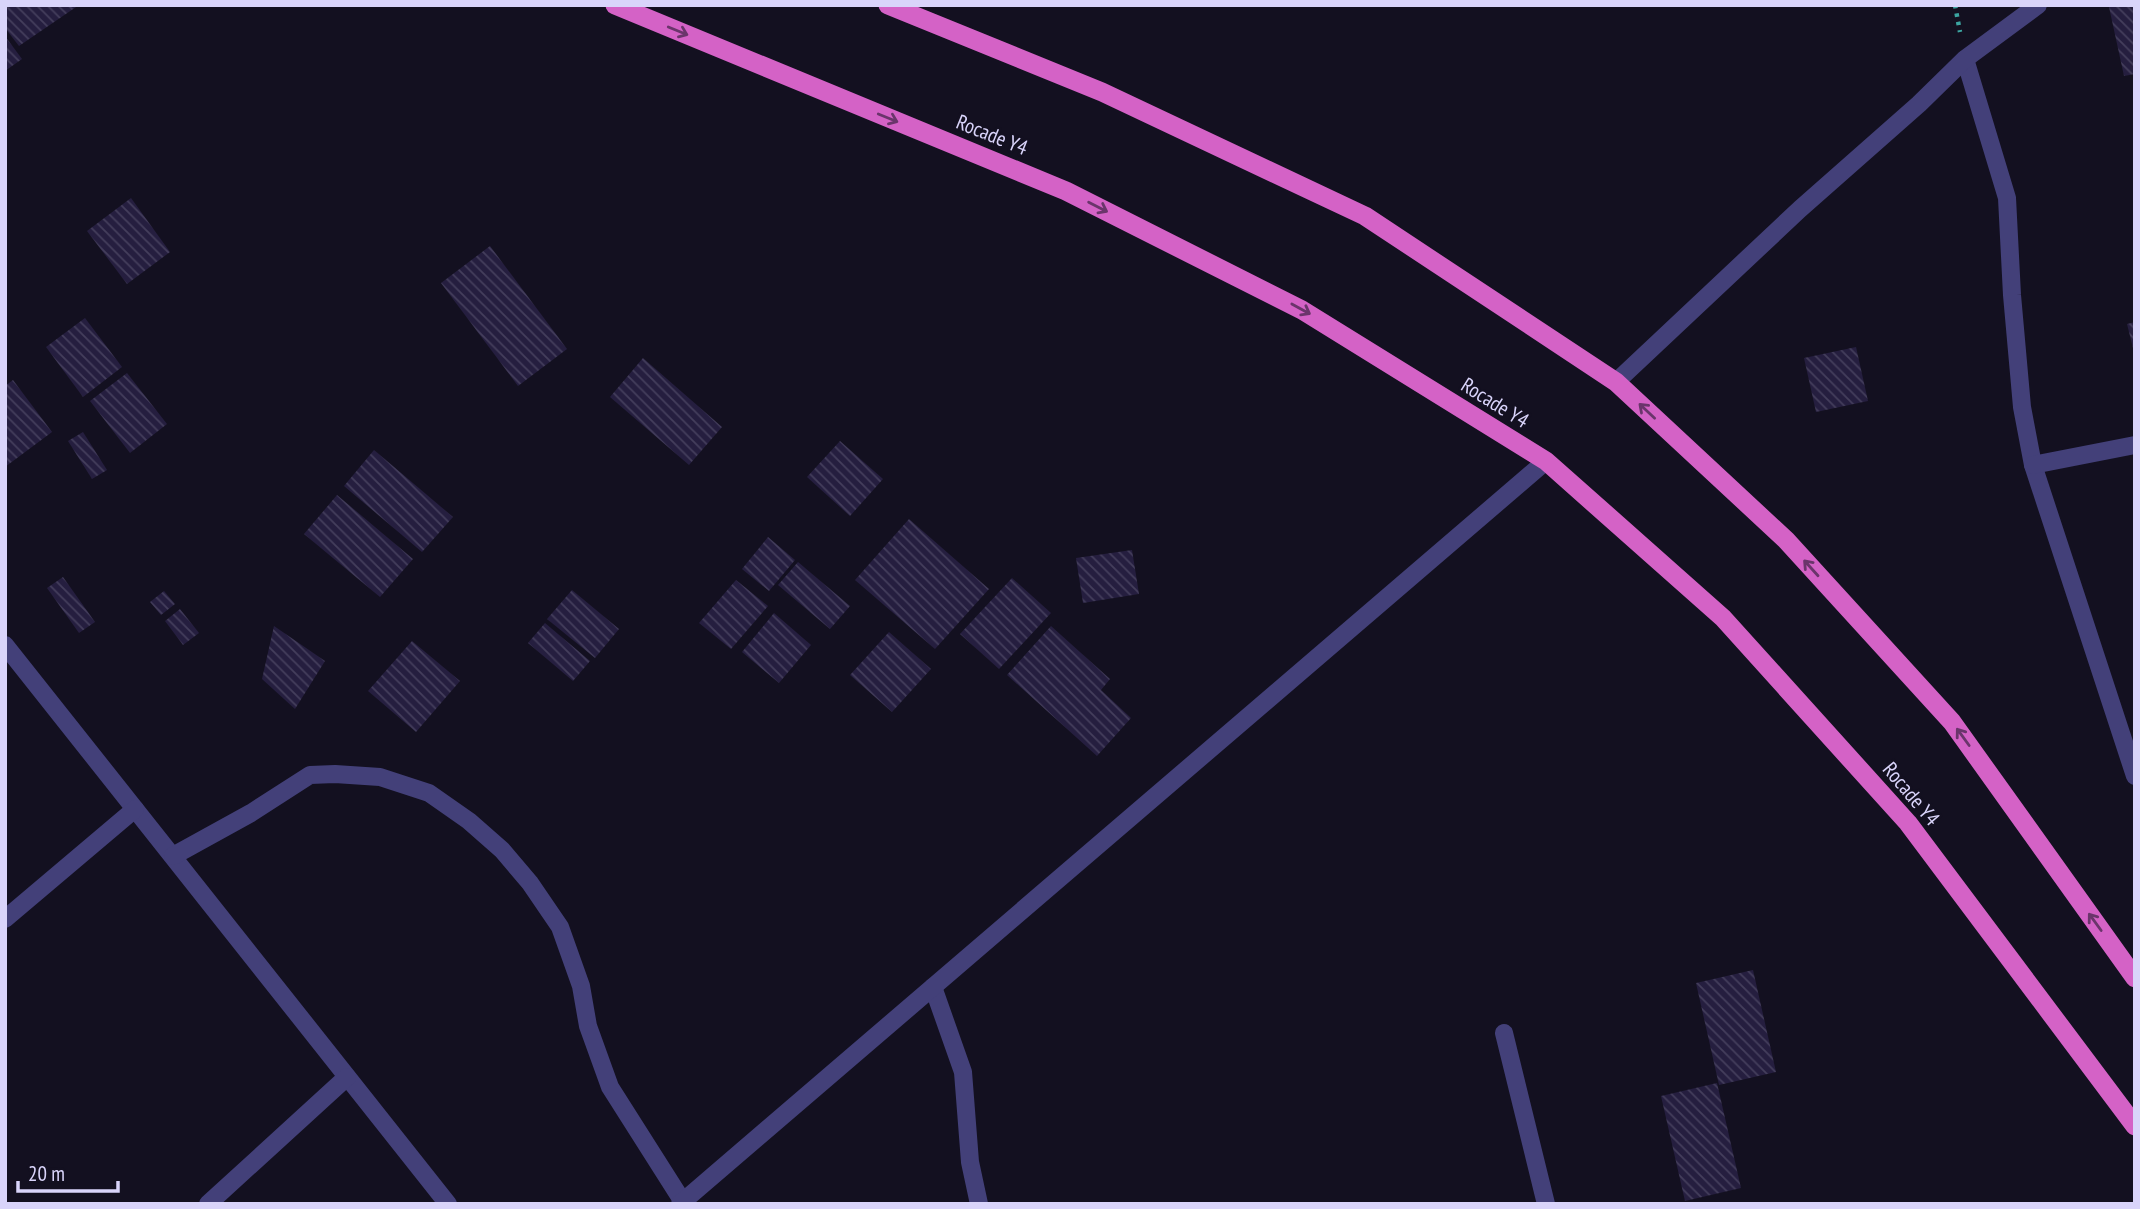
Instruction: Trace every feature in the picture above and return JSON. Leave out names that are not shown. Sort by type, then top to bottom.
[{"type":"highway","name":"Rocade Y4","points":[[615,5],[1078,197],[1303,310],[1546,461],[1723,618],[1908,823],[2135,1126]]},
{"type":"highway","points":[[888,5],[1101,92],[1365,216],[1616,382],[1786,540],[1952,722],[2135,978]]},
{"type":"street","points":[[1616,382],[1965,59],[2038,5]]},
{"type":"street","points":[[1965,59],[2007,198],[2022,407],[2033,465],[2135,776]]},
{"type":"street","points":[[2033,465],[2135,445]]},
{"type":"street","points":[[173,856],[251,813],[310,775],[380,776],[429,793],[469,821],[502,850],[530,883],[559,927],[581,986],[588,1026],[610,1087],[682,1203],[1546,461]]},
{"type":"street","points":[[5,645],[448,1204]]},
{"type":"street","points":[[5,919],[135,808]]},
{"type":"street","points":[[933,987],[963,1072],[970,1162],[979,1204]]},
{"type":"street","points":[[1504,1033],[1546,1204]]},
{"type":"street","points":[[208,1204],[347,1077]]},
{"type":"building","points":[[5,5],[79,5],[19,46],[5,28]]},
{"type":"building","points":[[2135,5],[2135,74],[2124,76],[2109,7]]},
{"type":"building","points":[[5,36],[22,59],[5,71]]},
{"type":"building","points":[[131,198],[170,252],[127,284],[87,231]]},
{"type":"building","points":[[490,246],[567,349],[518,386],[441,283]]},
{"type":"building","points":[[85,318],[122,367],[83,397],[46,347]]},
{"type":"building","points":[[2135,322],[2135,352],[2134,352],[2127,324]]},
{"type":"building","points":[[1856,347],[1868,401],[1816,412],[1804,358]]},
{"type":"building","points":[[643,358],[722,427],[689,465],[610,397]]},
{"type":"building","points":[[127,373],[167,424],[130,453],[90,401]]},
{"type":"building","points":[[13,380],[52,432],[5,467],[5,386]]},
{"type":"building","points":[[83,432],[107,470],[92,479],[68,441]]},
{"type":"building","points":[[840,441],[883,479],[850,516],[807,477]]},
{"type":"building","points":[[374,450],[453,517],[422,552],[344,486]]},
{"type":"building","points":[[337,495],[413,559],[380,597],[304,534]]},
{"type":"building","points":[[909,519],[989,589],[935,649],[855,580]]},
{"type":"building","points":[[768,537],[795,560],[769,591],[742,569]]},
{"type":"building","points":[[1132,550],[1139,594],[1083,603],[1076,558]]},
{"type":"building","points":[[798,562],[850,606],[830,629],[778,585]]},
{"type":"building","points":[[63,577],[95,622],[79,633],[47,588]]},
{"type":"building","points":[[1012,578],[1051,613],[999,669],[960,634]]},
{"type":"building","points":[[736,580],[768,606],[731,649],[699,623]]},
{"type":"building","points":[[572,590],[619,629],[595,658],[547,619]]},
{"type":"building","points":[[164,591],[175,604],[161,615],[150,602]]},
{"type":"building","points":[[180,609],[199,633],[183,645],[165,621]]},
{"type":"building","points":[[774,613],[811,645],[779,683],[742,652]]},
{"type":"building","points":[[545,623],[590,661],[573,681],[528,643]]},
{"type":"building","points":[[274,626],[325,661],[295,709],[262,679]]},
{"type":"building","points":[[1051,626],[1110,679],[1101,690],[1131,718],[1097,756],[1007,675]]},
{"type":"building","points":[[889,632],[931,669],[892,712],[850,675]]},
{"type":"building","points":[[412,641],[460,681],[416,732],[368,691]]},
{"type":"building","points":[[1753,970],[1776,1072],[1719,1085],[1696,983]]},
{"type":"building","points":[[1717,1083],[1741,1188],[1685,1201],[1661,1096]]}]
